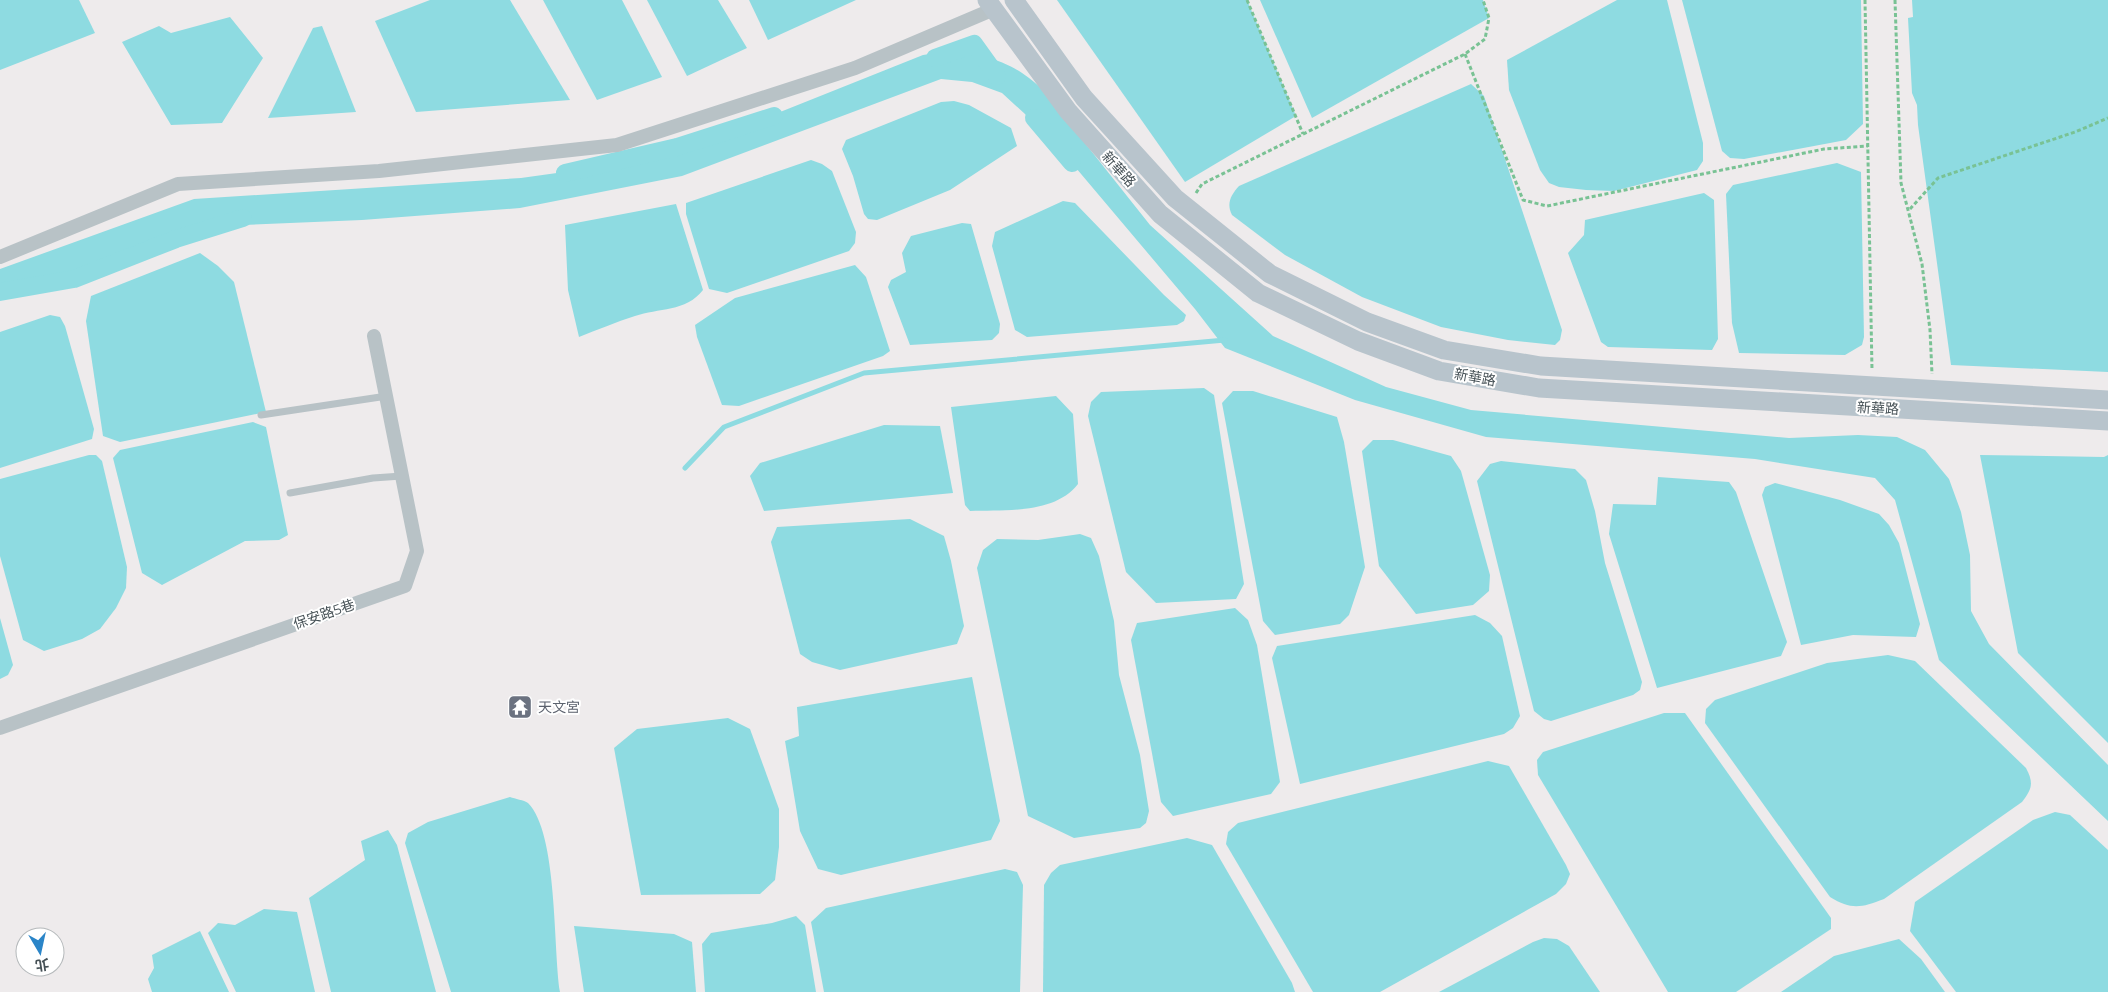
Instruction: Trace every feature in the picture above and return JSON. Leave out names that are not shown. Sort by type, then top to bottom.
[{"type":"street","name":"新華路","points":[[1014,0],[1084,98],[1175,198],[1270,274],[1367,322],[1444,350],[1541,366],[2108,400]]},
{"type":"street","name":"新華路","points":[[991,5],[1068,111],[1160,214],[1258,293],[1358,342],[1439,371],[1539,388],[2108,421]]},
{"type":"street","points":[[0,256],[178,184],[379,171],[617,145],[855,68],[991,5]]},
{"type":"street","name":"保安路5巷","points":[[0,728],[405,586],[417,551],[388,396],[374,336]]},
{"type":"lane","points":[[261,415],[388,396]]},
{"type":"lane","points":[[290,493],[373,478],[403,476]]},
{"type":"path","points":[[1247,0],[1303,134]]},
{"type":"path","points":[[1186,208],[1202,184],[1465,54],[1485,39],[1489,18],[1483,0]]},
{"type":"path","points":[[1865,0],[1873,386]]},
{"type":"path","points":[[1895,0],[1901,183],[1910,209],[1922,264],[1930,330],[1932,389]]},
{"type":"path","points":[[1465,54],[1523,200],[1547,206],[1824,148],[1868,146]]},
{"type":"path","points":[[1910,209],[1938,178],[2066,135],[2108,118]]},
{"type":"water","points":[[0,0],[79,0],[95,33],[0,70]]},
{"type":"water","points":[[430,0],[510,0],[570,100],[416,112],[375,21]]},
{"type":"water","points":[[543,0],[622,0],[662,77],[597,100]]},
{"type":"water","points":[[647,0],[718,0],[747,48],[687,76]]},
{"type":"water","points":[[749,0],[856,0],[768,40]]},
{"type":"water","points":[[1057,0],[1247,0],[1296,116],[1185,182]]},
{"type":"water","points":[[1260,0],[1483,0],[1489,18],[1312,118]]},
{"type":"water","points":[[1617,0],[1667,0],[1703,143],[1703,161],[1697,170],[1614,191],[1559,187],[1549,183],[1540,170],[1509,90],[1507,60]]},
{"type":"water","points":[[1682,0],[1861,0],[1863,124],[1846,140],[1744,159],[1730,158],[1722,151]]},
{"type":"water","points":[[1912,0],[2108,0],[2108,372],[1951,365],[1918,125],[1917,105],[1912,93],[1908,18],[1913,17]]},
{"type":"water","points":[[230,17],[263,58],[222,123],[171,125],[122,42],[159,26],[171,33]]},
{"type":"water","points":[[322,26],[356,112],[268,118],[313,28]]},
{"type":"water","points":[[957,50],[983,56],[1012,67],[1042,89],[1150,225],[1273,336],[1386,387],[1471,410],[1789,438],[1858,435],[1897,437],[1925,450],[1949,479],[1961,512],[1970,555],[1971,611],[1989,644],[2108,765],[2108,821],[1939,660],[1895,500],[1875,478],[1755,459],[1486,437],[1355,400],[1225,348],[1195,309],[1049,136],[1002,93],[972,82],[941,79],[682,176],[520,208],[362,220],[193,227],[0,298],[0,269],[194,199],[521,178],[650,160],[690,148],[923,55]]},
{"type":"water","points":[[1471,84],[1484,96],[1562,330],[1560,340],[1555,345],[1508,340],[1441,327],[1362,297],[1285,255],[1232,215],[1230,211],[1230,199],[1239,186]]},
{"type":"water","points":[[954,101],[969,105],[1011,128],[1017,146],[950,190],[877,220],[868,219],[864,214],[853,176],[842,149],[846,140],[941,102]]},
{"type":"water","points":[[811,160],[822,164],[832,171],[856,232],[855,243],[849,251],[727,293],[709,289],[686,214],[686,203]]},
{"type":"water","points":[[1837,163],[1861,172],[1864,337],[1862,345],[1845,355],[1739,353],[1732,323],[1726,194],[1733,185]]},
{"type":"water","points":[[1704,193],[1714,200],[1718,339],[1712,350],[1608,347],[1601,342],[1568,253],[1584,235],[1585,220]]},
{"type":"water","points":[[1063,201],[1075,203],[1164,295],[1186,315],[1184,321],[1177,325],[1027,337],[1015,330],[992,246],[995,232]]},
{"type":"water","points":[[676,204],[703,290],[696,297],[680,306],[644,313],[579,337],[568,290],[565,225]]},
{"type":"water","points":[[962,223],[971,224],[1000,324],[999,333],[992,340],[910,345],[888,287],[891,280],[906,272],[902,253],[911,236]]},
{"type":"water","points":[[200,253],[218,266],[234,282],[266,412],[120,442],[103,436],[86,321],[91,296]]},
{"type":"water","points":[[855,265],[866,277],[890,351],[883,356],[739,406],[722,405],[697,337],[695,325],[735,298]]},
{"type":"water","points":[[50,315],[60,317],[65,326],[94,429],[92,439],[0,468],[0,332]]},
{"type":"water","points":[[1204,388],[1214,395],[1244,584],[1236,599],[1156,603],[1126,572],[1088,416],[1091,402],[1101,392]]},
{"type":"water","points":[[1233,391],[1253,391],[1337,417],[1344,442],[1365,567],[1349,615],[1340,624],[1275,635],[1263,621],[1222,403]]},
{"type":"water","points":[[1056,396],[1073,414],[1078,484],[1068,494],[1056,501],[1043,505],[1013,510],[970,511],[965,505],[951,407]]},
{"type":"water","points":[[253,422],[266,427],[288,535],[279,540],[245,541],[162,585],[142,573],[113,458],[120,450]]},
{"type":"water","points":[[884,425],[940,426],[953,493],[764,511],[750,476],[760,463]]},
{"type":"water","points":[[1373,440],[1393,440],[1451,456],[1461,471],[1490,575],[1489,591],[1473,605],[1416,614],[1379,566],[1362,451]]},
{"type":"water","points":[[89,455],[96,455],[102,461],[127,567],[126,588],[116,608],[100,629],[82,639],[44,651],[23,640],[0,556],[0,479]]},
{"type":"water","points":[[1980,455],[2104,457],[2108,455],[2108,743],[2018,653]]},
{"type":"water","points":[[1501,461],[1575,469],[1586,480],[1595,511],[1605,563],[1642,682],[1640,690],[1633,695],[1551,721],[1544,719],[1534,711],[1477,481],[1490,464]]},
{"type":"water","points":[[1658,477],[1729,482],[1736,492],[1787,642],[1781,656],[1657,688],[1609,534],[1613,504],[1656,505]]},
{"type":"water","points":[[1775,483],[1840,500],[1879,514],[1889,525],[1899,543],[1920,624],[1916,637],[1853,635],[1801,645],[1762,495],[1765,487]]},
{"type":"water","points":[[910,519],[944,536],[964,626],[957,644],[840,670],[812,662],[800,654],[771,542],[777,527]]},
{"type":"water","points":[[1080,534],[1091,538],[1099,556],[1114,621],[1119,675],[1140,755],[1149,811],[1146,823],[1140,828],[1074,838],[1028,816],[977,568],[983,550],[997,539],[1038,540]]},
{"type":"water","points":[[1235,608],[1248,620],[1257,645],[1280,782],[1271,794],[1173,816],[1161,802],[1131,640],[1137,623]]},
{"type":"water","points":[[1475,615],[1490,623],[1502,636],[1520,716],[1513,728],[1504,734],[1300,784],[1272,658],[1277,646]]},
{"type":"water","points":[[0,618],[13,665],[8,675],[0,679]]},
{"type":"water","points":[[1888,655],[1915,661],[2026,768],[2031,786],[2022,802],[1884,899],[1862,906],[1850,906],[1830,897],[1705,723],[1706,709],[1715,700],[1827,663]]},
{"type":"water","points":[[972,677],[1000,821],[991,840],[841,875],[818,869],[800,831],[785,741],[799,736],[797,707]]},
{"type":"water","points":[[1664,713],[1685,713],[1831,918],[1831,929],[1736,992],[1668,992],[1538,775],[1537,760],[1543,752]]},
{"type":"water","points":[[728,718],[750,729],[779,809],[779,847],[775,880],[760,894],[641,895],[614,748],[637,729]]},
{"type":"water","points":[[1488,761],[1509,766],[1566,865],[1570,874],[1566,884],[1556,894],[1380,992],[1313,992],[1226,844],[1228,832],[1238,823]]},
{"type":"water","points":[[510,797],[528,803],[538,818],[545,839],[553,892],[560,992],[451,992],[405,843],[408,833],[428,822]]},
{"type":"water","points":[[2055,812],[2070,815],[2108,850],[2108,992],[1956,992],[1910,931],[1915,902],[2033,820]]},
{"type":"water","points":[[388,830],[397,845],[436,992],[331,992],[309,898],[365,860],[361,841]]},
{"type":"water","points":[[1187,838],[1212,845],[1292,983],[1295,992],[1043,992],[1044,885],[1051,873],[1060,865]]},
{"type":"water","points":[[1005,869],[1017,872],[1023,885],[1020,992],[824,992],[811,922],[826,908]]},
{"type":"water","points":[[264,909],[297,912],[315,992],[236,992],[208,933],[218,923],[235,925]]},
{"type":"water","points":[[796,916],[805,925],[816,992],[705,992],[702,944],[711,933],[772,923]]},
{"type":"water","points":[[574,926],[674,934],[692,942],[696,992],[584,992]]},
{"type":"water","points":[[200,931],[229,992],[152,992],[148,979],[154,968],[152,955]]},
{"type":"water","points":[[1544,938],[1557,939],[1569,946],[1600,992],[1439,992],[1533,942]]},
{"type":"water","points":[[1899,939],[1921,959],[1945,992],[1781,992],[1834,956]]},
{"type":"waterway","points":[[935,58],[974,44],[997,76]]},
{"type":"waterway","points":[[565,173],[677,147],[774,116]]},
{"type":"waterway","points":[[1034,118],[1072,163]]},
{"type":"waterway","points":[[0,292],[74,279],[176,239],[243,218]]},
{"type":"waterway","points":[[685,468],[724,427],[864,373],[1225,340]]},
{"type":"place","name":"天文宮","points":[[520,707]]}]
